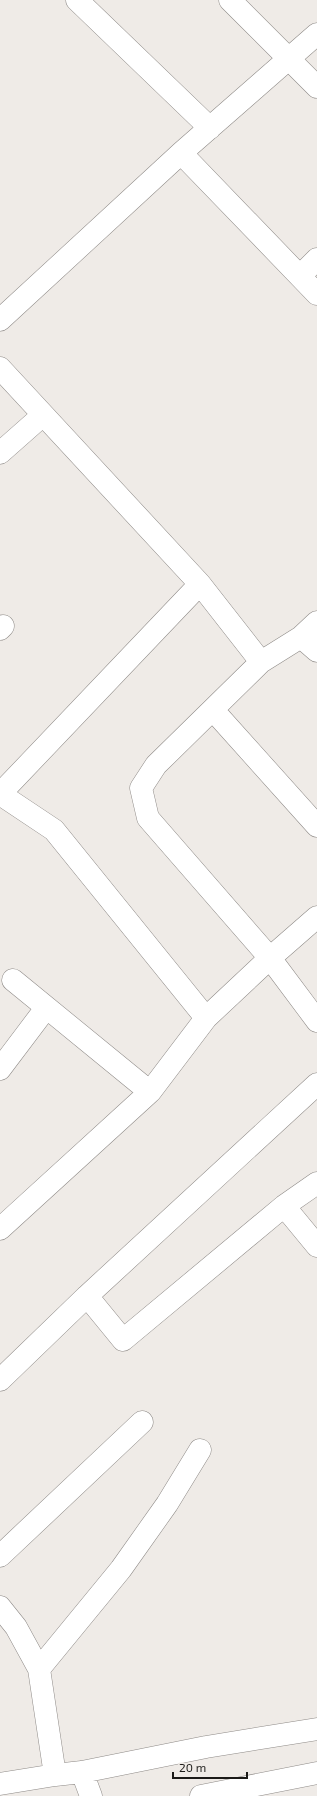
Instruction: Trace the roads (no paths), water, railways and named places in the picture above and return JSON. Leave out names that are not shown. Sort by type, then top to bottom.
[{"type":"street","points":[[77,0],[210,128]]},
{"type":"street","points":[[230,0],[317,87]]},
{"type":"street","points":[[2,314],[181,153],[317,34]]},
{"type":"street","points":[[181,153],[317,294]]},
{"type":"street","points":[[300,276],[317,259]]},
{"type":"street","points":[[0,368],[200,584],[261,662]]},
{"type":"street","points":[[0,453],[43,415]]},
{"type":"street","points":[[200,584],[0,794],[54,830],[206,1018]]},
{"type":"street","points":[[317,622],[301,637],[261,662],[156,766],[141,788],[148,818],[270,958],[317,1021]]},
{"type":"street","points":[[301,637],[317,651]]},
{"type":"street","points":[[213,710],[317,826]]},
{"type":"street","points":[[0,1229],[150,1092],[206,1018],[270,958],[317,917]]},
{"type":"street","points":[[13,980],[150,1092]]},
{"type":"street","points":[[0,1069],[46,1008]]},
{"type":"street","points":[[0,1380],[87,1296],[317,1084]]},
{"type":"street","points":[[87,1296],[123,1340],[284,1206],[317,1183]]},
{"type":"street","points":[[284,1206],[317,1246]]},
{"type":"street","points":[[0,1556],[142,1422]]},
{"type":"street","points":[[40,1669],[121,1569],[167,1504],[200,1450]]},
{"type":"street","points":[[0,1607],[16,1627],[40,1669],[55,1775]]},
{"type":"street","points":[[0,1784],[82,1772],[206,1747],[317,1729]]},
{"type":"street","points":[[82,1772],[91,1796]]},
{"type":"street","points":[[201,1796],[317,1773]]}]
